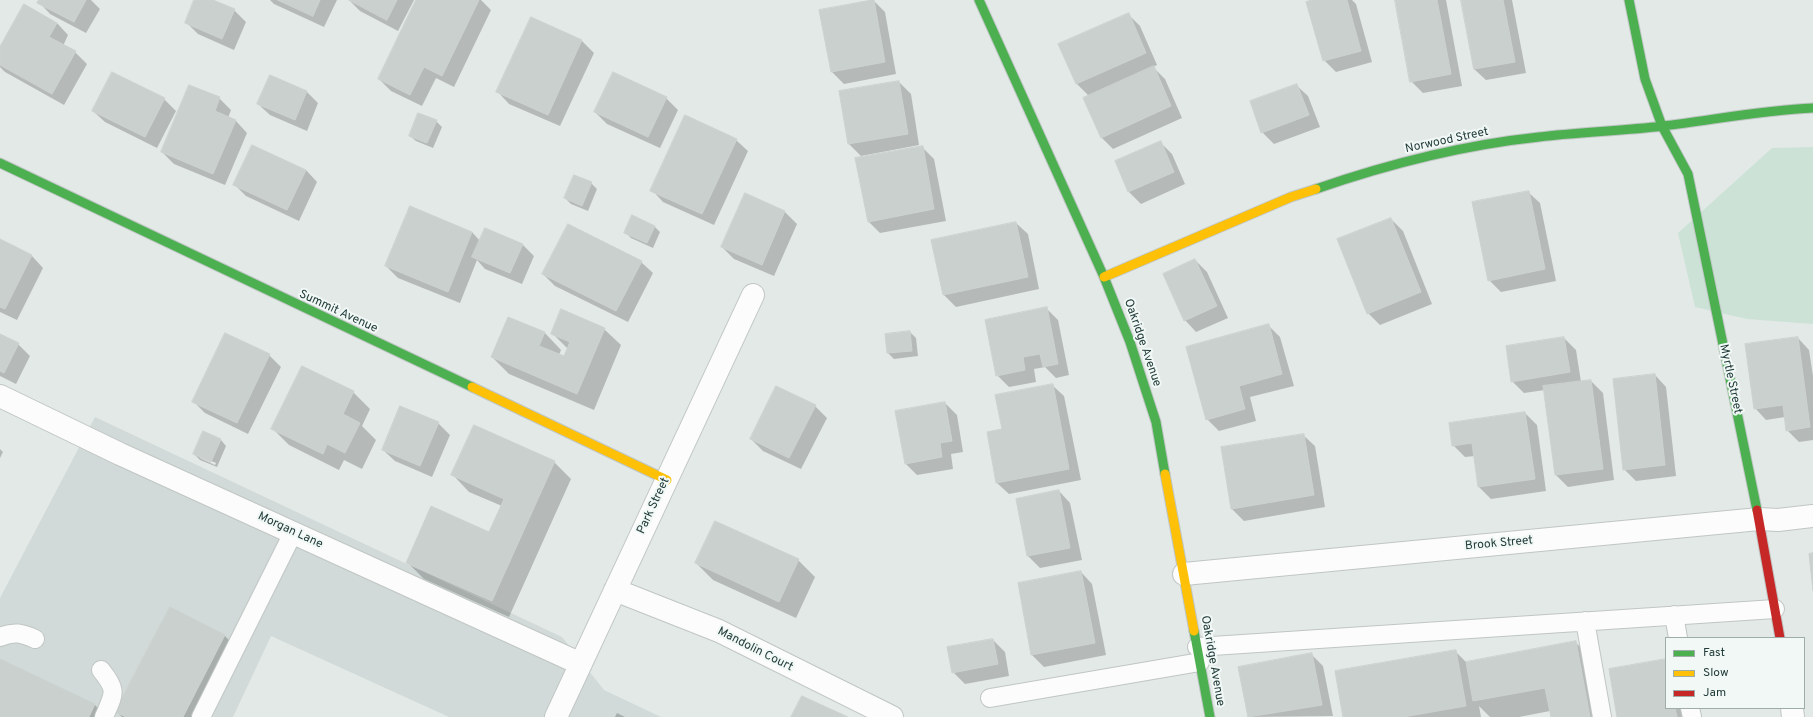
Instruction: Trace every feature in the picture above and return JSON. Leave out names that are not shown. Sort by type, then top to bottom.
[{"type":"street","name":"Oakridge Avenue","points":[[979,0],[1104,277],[1130,342],[1156,422],[1210,717]]},
{"type":"street","name":"Myrtle Street","points":[[1629,0],[1645,79],[1662,126],[1688,174],[1759,519],[1780,637]]},
{"type":"street","points":[[1791,109],[1813,102]]},
{"type":"street","name":"Norwood Street","points":[[1104,277],[1290,197],[1371,170],[1454,150],[1538,137],[1662,126],[1791,109],[1813,108]]},
{"type":"street","name":"Summit Avenue","points":[[0,163],[667,480]]},
{"type":"street","name":"Park Street","points":[[556,717],[753,295]]},
{"type":"street","name":"Morgan Lane","points":[[0,396],[293,533],[581,664]]},
{"type":"street","name":"Brook Street","points":[[1184,574],[1759,519],[1778,520],[1813,516]]},
{"type":"street","name":"Mandolin Court","points":[[615,590],[719,631],[892,717]]},
{"type":"lane","points":[[201,717],[293,533]]},
{"type":"lane","points":[[990,698],[1199,654],[1585,621],[1775,608]]},
{"type":"lane","points":[[1674,615],[1678,637]]},
{"type":"lane","points":[[1585,621],[1602,717]]},
{"type":"lane","points":[[0,637],[11,632],[23,634],[35,639]]},
{"type":"lane","points":[[101,670],[112,683],[113,693],[104,717]]},
{"type":"shaded area","points":[[95,417],[562,637],[604,690],[661,717],[449,717],[271,636],[233,717],[0,717],[0,598]]},
{"type":"green space","points":[[1813,147],[1813,324],[1747,319],[1695,307],[1678,233],[1772,148]]},
{"type":"building","points":[[39,0],[86,0],[74,22],[37,3]]},
{"type":"building","points":[[194,0],[213,0],[235,9],[222,39],[185,23]]},
{"type":"building","points":[[278,0],[320,0],[313,16]]},
{"type":"building","points":[[349,0],[397,0],[387,20]]},
{"type":"building","points":[[416,0],[479,0],[442,76],[424,67],[410,95],[378,79]]},
{"type":"building","points":[[874,0],[885,62],[831,72],[819,10]]},
{"type":"building","points":[[1312,0],[1347,0],[1361,51],[1323,61],[1306,2]]},
{"type":"building","points":[[1395,0],[1437,0],[1451,74],[1410,82]]},
{"type":"building","points":[[1461,0],[1503,0],[1515,62],[1474,69]]},
{"type":"building","points":[[24,4],[57,23],[49,37],[76,51],[52,94],[0,65],[0,47]]},
{"type":"building","points":[[1129,13],[1146,53],[1076,84],[1058,44]]},
{"type":"building","points":[[531,17],[582,40],[548,115],[496,92]]},
{"type":"building","points":[[1154,66],[1171,106],[1101,138],[1083,98]]},
{"type":"building","points":[[112,72],[165,98],[145,137],[92,111]]},
{"type":"building","points":[[613,72],[667,97],[648,137],[594,112]]},
{"type":"building","points":[[270,75],[307,91],[295,120],[257,104]]},
{"type":"building","points":[[899,81],[908,134],[848,144],[839,91]]},
{"type":"building","points":[[1297,84],[1309,115],[1261,133],[1250,101]]},
{"type":"building","points":[[189,85],[220,97],[215,111],[236,120],[213,174],[161,152]]},
{"type":"building","points":[[418,113],[437,120],[427,143],[409,136]]},
{"type":"building","points":[[685,115],[737,139],[702,214],[650,191]]},
{"type":"building","points":[[1161,141],[1174,172],[1128,192],[1115,161]]},
{"type":"building","points":[[252,145],[306,170],[287,210],[233,185]]},
{"type":"building","points":[[923,146],[934,209],[868,222],[855,158]]},
{"type":"building","points":[[574,175],[592,182],[582,206],[564,198]]},
{"type":"building","points":[[1529,191],[1545,269],[1488,281],[1472,202]]},
{"type":"building","points":[[745,193],[785,211],[762,265],[721,247]]},
{"type":"building","points":[[410,206],[472,232],[448,292],[385,266]]},
{"type":"building","points":[[632,215],[655,226],[647,243],[624,233]]},
{"type":"building","points":[[1391,218],[1421,292],[1367,314],[1337,239]]},
{"type":"building","points":[[1016,222],[1028,277],[943,295],[931,240]]},
{"type":"building","points":[[568,224],[642,261],[616,311],[542,274]]},
{"type":"building","points":[[485,228],[523,244],[510,273],[472,257]]},
{"type":"building","points":[[0,239],[32,255],[5,309],[0,307]]},
{"type":"building","points":[[1195,259],[1217,306],[1184,321],[1163,274]]},
{"type":"building","points":[[1047,307],[1058,364],[1043,367],[1040,354],[1023,357],[1025,370],[996,376],[985,320]]},
{"type":"building","points":[[561,309],[605,328],[577,394],[491,357],[508,317],[545,332],[539,346],[564,356],[570,342],[551,334]]},
{"type":"building","points":[[1269,324],[1282,374],[1239,386],[1245,409],[1206,420],[1186,347]]},
{"type":"building","points":[[910,331],[912,351],[887,353],[885,334]]},
{"type":"building","points":[[225,333],[270,354],[237,423],[192,402]]},
{"type":"building","points":[[0,334],[19,343],[4,373],[0,371]]},
{"type":"building","points":[[1564,337],[1570,372],[1511,382],[1506,346]]},
{"type":"building","points":[[1798,337],[1810,427],[1786,431],[1783,405],[1754,409],[1745,344]]},
{"type":"building","points":[[302,366],[354,391],[343,414],[360,423],[345,453],[327,444],[323,454],[271,429]]},
{"type":"building","points":[[1655,374],[1665,465],[1623,470],[1613,379]]},
{"type":"building","points":[[1591,380],[1603,469],[1555,475],[1543,386]]},
{"type":"building","points":[[1053,384],[1069,469],[996,483],[987,432],[1002,429],[995,395]]},
{"type":"building","points":[[776,386],[816,405],[789,458],[750,439]]},
{"type":"building","points":[[945,402],[952,441],[940,443],[942,457],[905,464],[895,411]]},
{"type":"building","points":[[400,406],[439,422],[420,466],[382,450]]},
{"type":"building","points":[[1525,412],[1535,479],[1478,487],[1472,443],[1452,446],[1449,423]]},
{"type":"building","points":[[474,425],[555,461],[492,601],[406,563],[431,506],[489,532],[504,499],[451,475]]},
{"type":"building","points":[[203,431],[221,439],[211,462],[193,454]]},
{"type":"building","points":[[1304,434],[1314,495],[1231,509],[1221,447]]},
{"type":"building","points":[[1059,490],[1070,548],[1027,556],[1016,499]]},
{"type":"building","points":[[715,521],[799,559],[779,602],[695,563]]},
{"type":"building","points":[[1813,553],[1813,591],[1809,554]]},
{"type":"building","points":[[1081,571],[1095,643],[1031,655],[1018,583]]},
{"type":"building","points":[[170,607],[225,635],[183,717],[126,717],[115,712]]},
{"type":"building","points":[[993,639],[998,664],[952,673],[947,647]]},
{"type":"building","points":[[1576,641],[1590,717],[1551,717],[1545,688],[1473,701],[1466,662]]},
{"type":"building","points":[[1456,650],[1466,706],[1403,717],[1343,717],[1335,671]]},
{"type":"building","points":[[1312,653],[1322,705],[1248,717],[1238,667]]},
{"type":"building","points":[[0,659],[95,704],[89,717],[0,717]]},
{"type":"building","points":[[1665,659],[1665,709],[1675,709],[1677,717],[1617,717],[1609,669]]},
{"type":"building","points":[[802,696],[848,717],[791,717]]},
{"type":"traffic: fast","points":[[979,0],[1104,277],[1130,342],[1156,422],[1165,474]]},
{"type":"traffic: fast","points":[[1629,0],[1645,79],[1662,126],[1688,174],[1757,510]]},
{"type":"traffic: fast","points":[[1316,189],[1371,171],[1454,150],[1482,145],[1539,137],[1648,128],[1757,113],[1813,108]]},
{"type":"traffic: fast","points":[[0,163],[472,387]]},
{"type":"traffic: fast","points":[[1194,631],[1210,717]]},
{"type":"traffic: slow","points":[[1104,277],[1291,197],[1316,189]]},
{"type":"traffic: slow","points":[[472,387],[667,480]]},
{"type":"traffic: slow","points":[[1165,474],[1194,631]]},
{"type":"traffic: jam","points":[[1757,510],[1780,637]]}]
